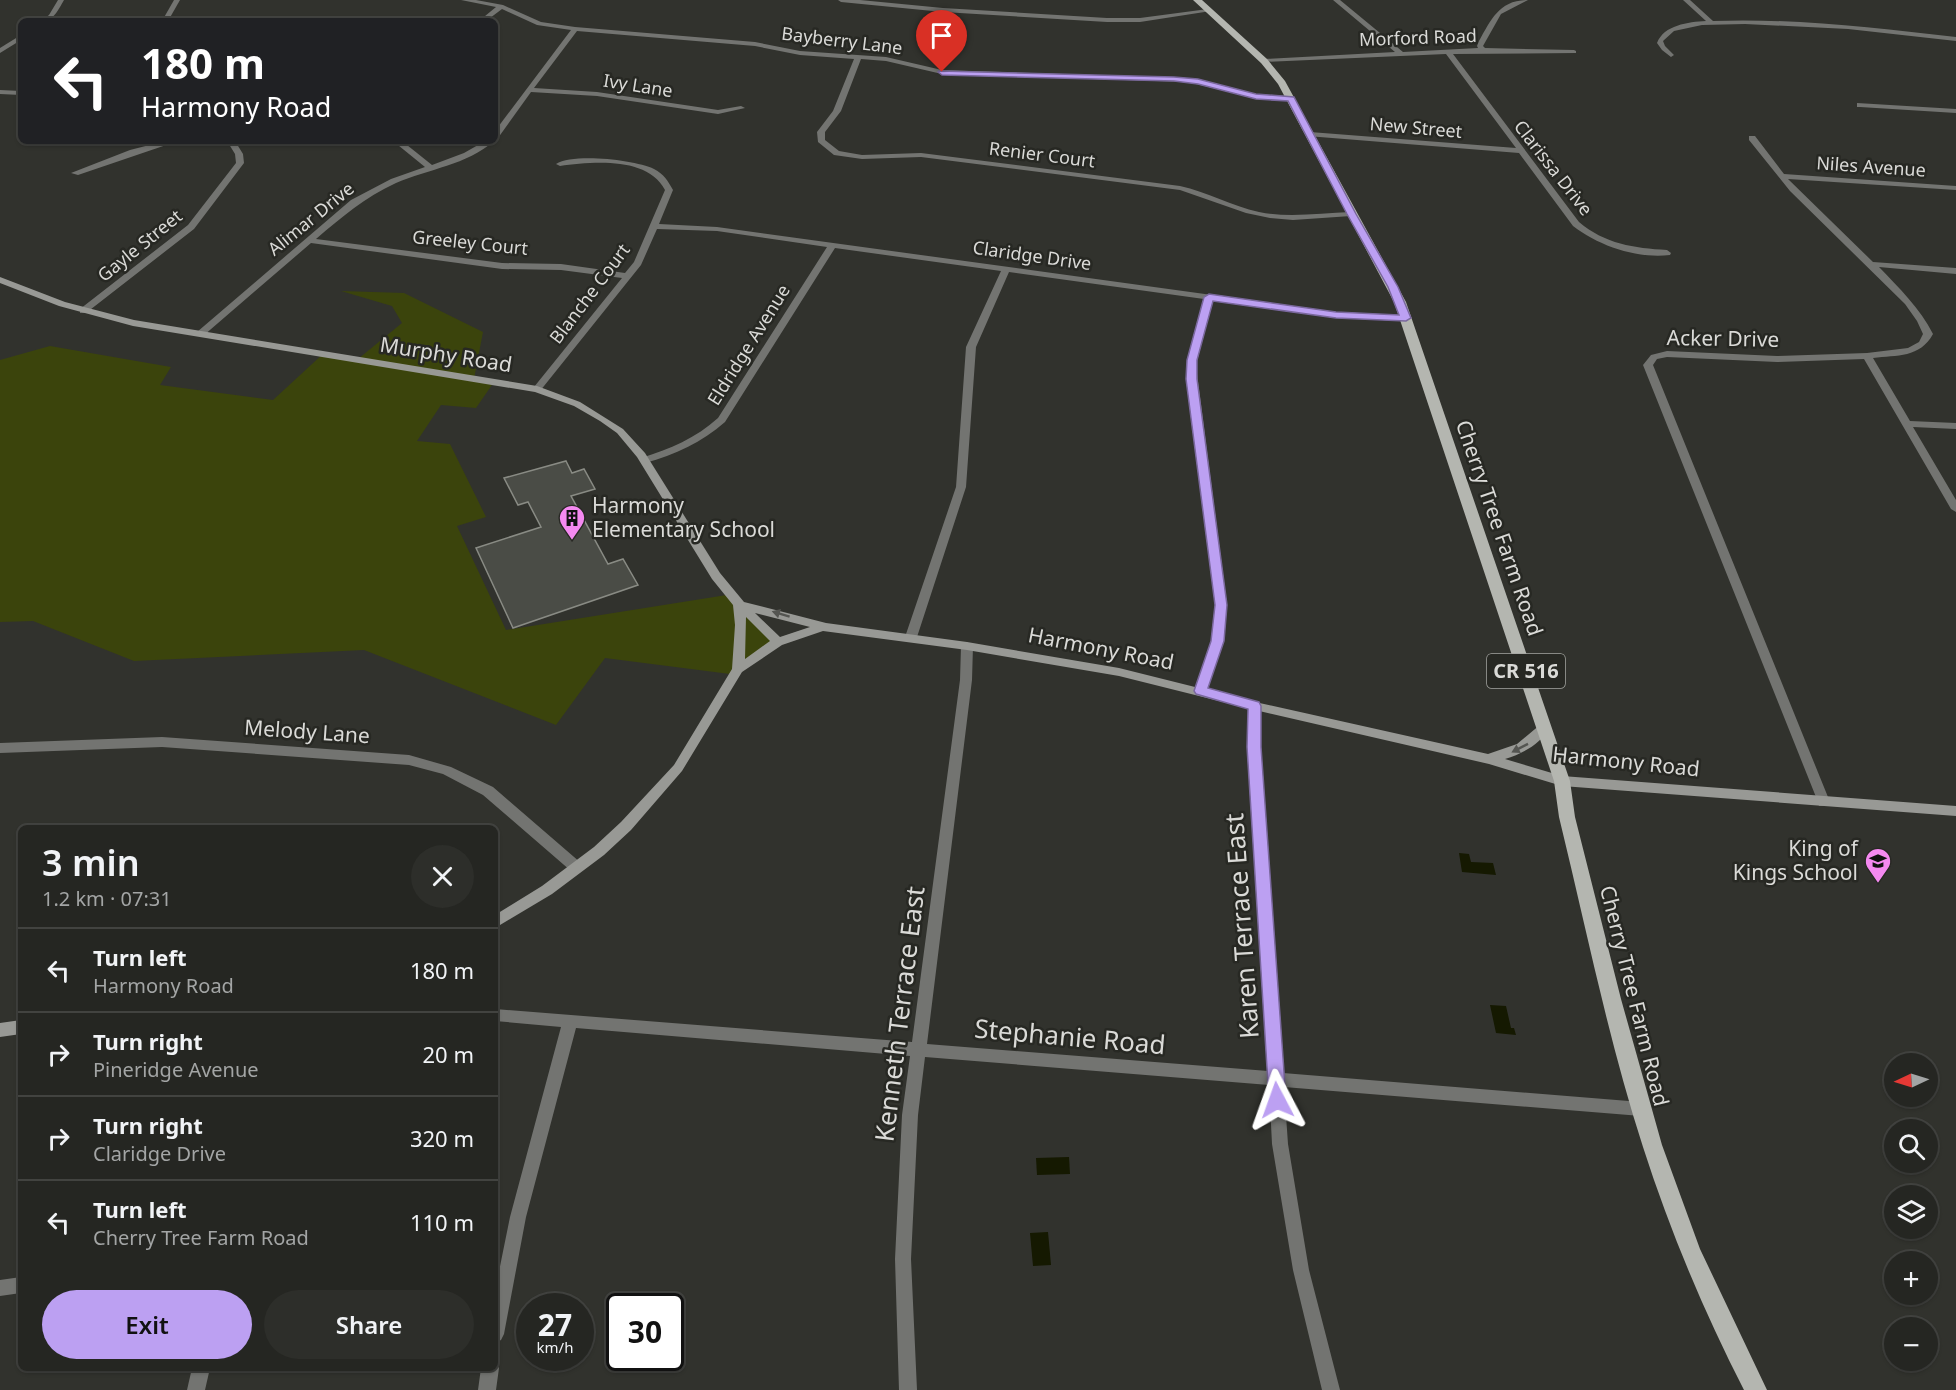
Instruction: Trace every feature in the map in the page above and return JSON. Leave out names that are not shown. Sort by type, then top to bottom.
[{"type":"main road","name":"Cherry Tree Farm Road","points":[[1197,0],[1264,61],[1278,77],[1393,287],[1406,318],[1563,781],[1567,817],[1641,1109],[1670,1199],[1715,1309],[1756,1390]]},
{"type":"street","points":[[48,18],[61,0]]},
{"type":"street","points":[[167,18],[177,0]]},
{"type":"street","name":"Bayberry Lane","points":[[464,0],[501,6],[536,23],[575,29],[755,44],[800,53],[900,62],[942,72],[1187,80],[1256,96],[1291,98]]},
{"type":"street","points":[[841,0],[1124,21],[1208,11]]},
{"type":"street","points":[[1336,0],[1400,53]]},
{"type":"street","points":[[1483,50],[1480,46],[1482,41],[1498,13],[1525,0]]},
{"type":"street","points":[[1686,0],[1710,21]]},
{"type":"street","points":[[486,18],[501,6]]},
{"type":"street","points":[[1671,55],[1660,42],[1663,34],[1677,26],[1710,21],[1761,21],[1956,39]]},
{"type":"street","points":[[498,132],[575,29]]},
{"type":"street","points":[[0,51],[18,39]]},
{"type":"street","name":"Morford Road","points":[[1264,61],[1483,50],[1574,52]]},
{"type":"street","name":"Clarissa Drive","points":[[1448,52],[1559,204],[1584,232],[1601,242],[1622,249],[1667,253]]},
{"type":"street","name":"Renier Court","points":[[858,57],[835,116],[821,132],[821,140],[837,153],[862,157],[921,155],[1180,188],[1205,194],[1249,212],[1268,216],[1351,214]]},
{"type":"street","name":"Ivy Lane","points":[[530,90],[597,94],[718,112],[741,108]]},
{"type":"street","points":[[0,92],[18,93]]},
{"type":"street","points":[[1860,105],[1956,111]]},
{"type":"street","name":"New Street","points":[[1310,134],[1520,151]]},
{"type":"street","name":"Acker Drive","points":[[1752,138],[1793,189],[1870,264],[1922,320],[1928,334],[1923,344],[1910,351],[1868,356],[1777,359],[1667,354],[1653,357],[1648,365],[1824,802]]},
{"type":"street","points":[[75,173],[163,144]]},
{"type":"street","name":"Gayle Street","points":[[83,311],[196,223],[240,163],[239,154],[233,144]]},
{"type":"street","points":[[401,144],[431,168]]},
{"type":"street","name":"Alimar Drive","points":[[200,334],[345,209],[366,195],[394,181],[467,155],[485,144]]},
{"type":"street","name":"Blanche Court","points":[[537,390],[638,263],[669,190],[660,175],[642,167],[579,161],[560,164]]},
{"type":"street","name":"Niles Avenue","points":[[1783,176],[1956,188]]},
{"type":"street","name":"Claridge Drive","points":[[654,226],[717,229],[832,244],[1336,315],[1406,318]]},
{"type":"street","name":"Greeley Court","points":[[309,240],[502,266],[561,267],[628,276]]},
{"type":"street","name":"Eldridge Avenue","points":[[645,460],[692,442],[722,420],[832,244]]},
{"type":"street","points":[[1870,264],[1956,271]]},
{"type":"street","points":[[911,637],[961,487],[971,347],[1006,269]]},
{"type":"street","name":"Murphy Road","points":[[0,280],[83,311],[133,323],[537,390],[577,404],[620,431],[645,460],[655,480],[716,576],[739,604],[778,642]]},
{"type":"street","points":[[1201,691],[1217,641],[1221,605],[1191,366],[1209,297]]},
{"type":"street","points":[[1868,356],[1905,424],[1956,509]]},
{"type":"street","points":[[1905,424],[1956,426]]},
{"type":"street","points":[[738,669],[741,625],[739,604],[823,627]]},
{"type":"street","name":"Harmony Road","points":[[498,920],[547,890],[627,826],[678,768],[738,669],[778,642],[823,627],[911,637],[1119,672],[1255,706],[1489,759],[1563,781],[1956,811]]},
{"type":"street","name":"Kenneth Terrace East","points":[[908,1390],[903,1258],[909,1125],[966,680],[968,646]]},
{"type":"street","name":"Karen Terrace East","points":[[1255,706],[1254,747],[1280,1144],[1303,1281],[1331,1390]]},
{"type":"street","points":[[1489,759],[1522,749],[1545,727]]},
{"type":"street","name":"Melody Lane","points":[[0,748],[162,742],[409,760],[447,770],[488,791],[576,867]]},
{"type":"street","name":"Stephanie Road","points":[[498,1015],[1641,1109]]},
{"type":"street","points":[[498,1319],[518,1217],[570,1022]]},
{"type":"street","points":[[0,1030],[18,1027]]},
{"type":"street","points":[[0,1288],[18,1285]]},
{"type":"street","points":[[196,1390],[200,1371]]},
{"type":"street","points":[[487,1390],[490,1371]]},
{"type":"green space","points":[[341,291],[404,293],[483,332],[474,379],[494,382],[476,408],[441,405],[417,441],[450,444],[486,517],[457,526],[506,630],[733,594],[776,639],[730,674],[605,658],[556,725],[364,650],[134,661],[33,621],[0,622],[0,360],[50,346],[171,367],[160,385],[273,400],[324,353],[358,359],[402,323],[392,306]]},
{"type":"shaded area","points":[[1459,853],[1469,854],[1471,862],[1493,863],[1496,875],[1462,872]]},
{"type":"shaded area","points":[[1490,1005],[1506,1006],[1511,1028],[1514,1028],[1516,1035],[1496,1033]]},
{"type":"shaded area","points":[[1069,1157],[1070,1174],[1037,1175],[1036,1158]]},
{"type":"shaded area","points":[[1048,1232],[1051,1265],[1033,1266],[1030,1233]]},
{"type":"building","name":"Harmony Elementary School","points":[[566,461],[572,473],[584,469],[595,489],[571,496],[608,564],[623,559],[638,585],[513,628],[476,548],[541,527],[528,502],[518,505],[504,478]]},
{"type":"place","name":"Harmony Elementary School","points":[[572,541]]},
{"type":"place","name":"King of Kings School","points":[[1878,884]]},
{"type":"route","points":[[942,72],[1174,79],[1198,82],[1256,96],[1291,98],[1351,214],[1393,287],[1406,318],[1336,315],[1209,297],[1191,366],[1221,605],[1217,641],[1201,691],[1255,706],[1254,747],[1277,1100]]}]
